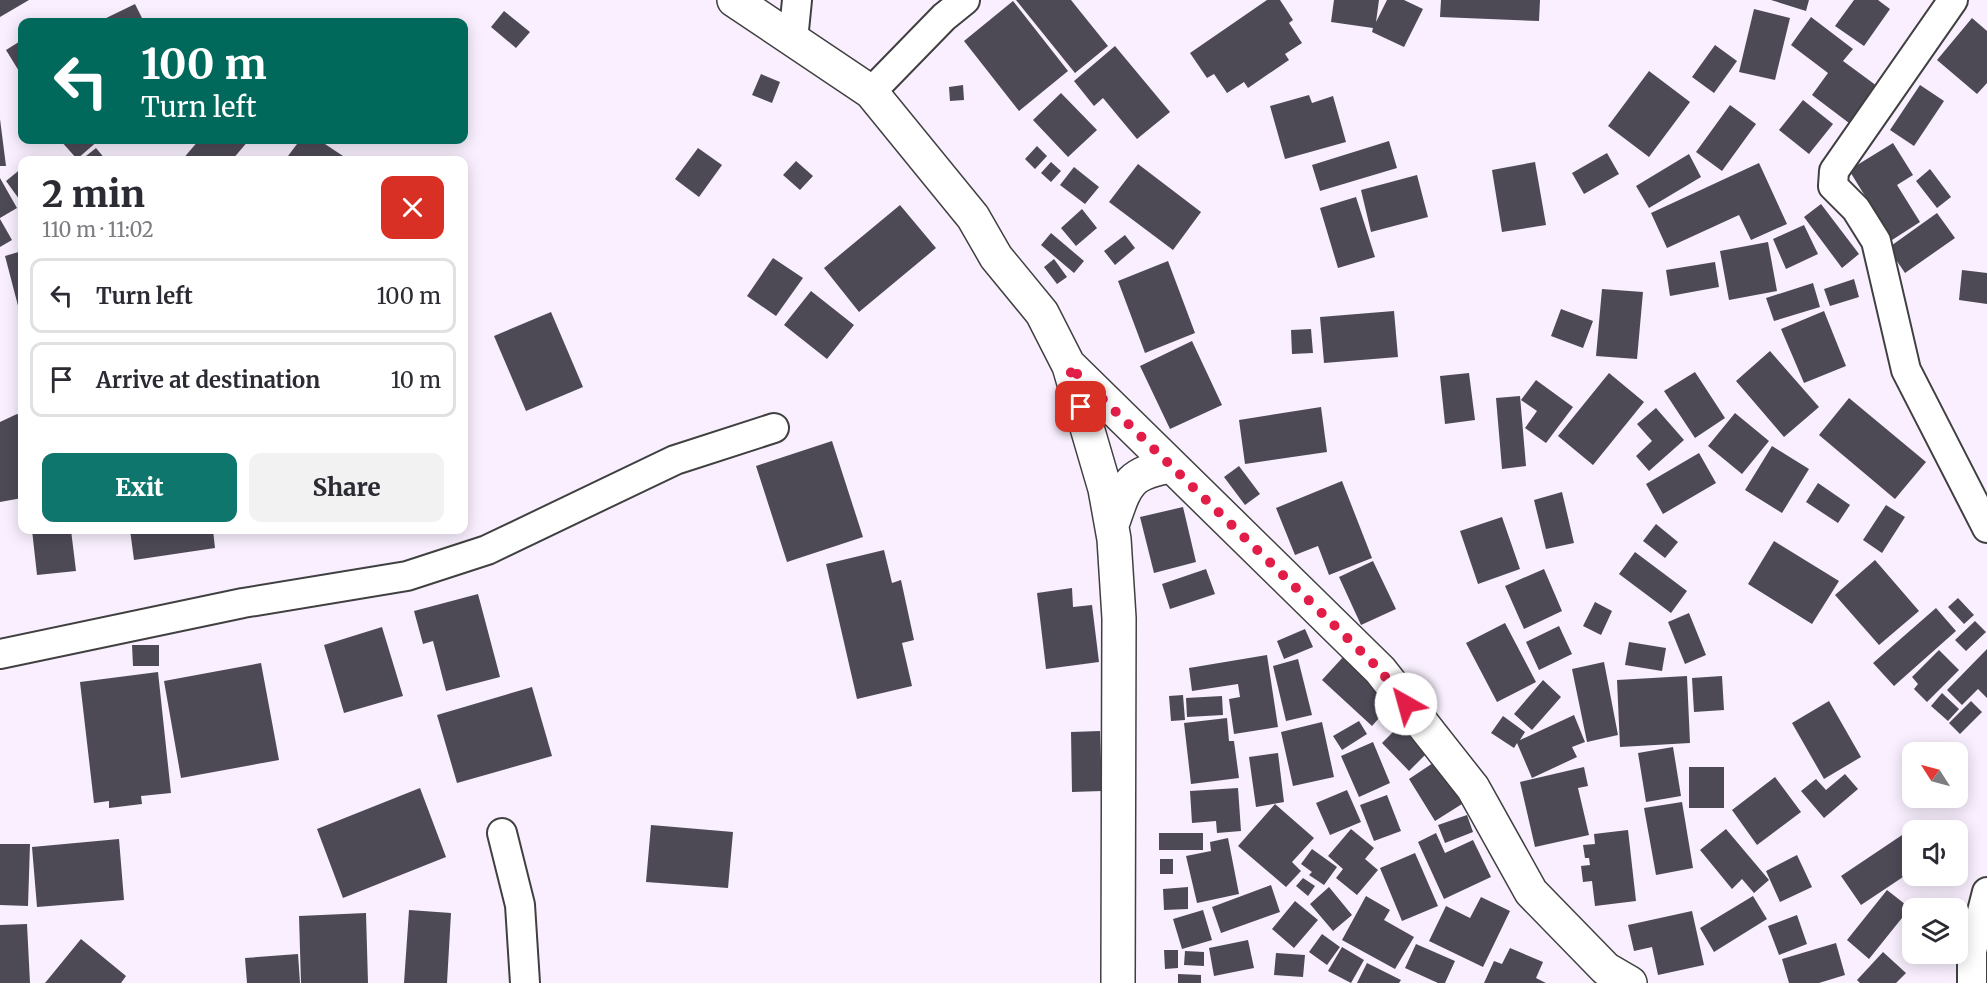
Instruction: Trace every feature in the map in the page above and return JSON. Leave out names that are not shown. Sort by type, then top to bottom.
[{"type":"street","points":[[734,0],[871,92],[973,217],[996,257],[1042,313],[1069,366],[1106,489],[1112,525],[1119,618],[1118,983]]},
{"type":"street","points":[[793,39],[796,0]]},
{"type":"street","points":[[871,92],[944,17],[966,0]]},
{"type":"street","points":[[1953,0],[1834,171],[1833,186],[1856,209],[1876,241],[1906,370],[1987,528]]},
{"type":"street","points":[[1069,366],[1380,670],[1473,788],[1531,892],[1606,969],[1630,983]]},
{"type":"street","points":[[0,654],[243,603],[406,576],[487,550],[675,460],[774,428]]},
{"type":"street","points":[[1112,525],[1124,492],[1134,479],[1147,470],[1172,466]]},
{"type":"street","points":[[502,833],[520,905],[525,983]]},
{"type":"street","points":[[1972,983],[1972,951],[1987,892]]},
{"type":"building","points":[[0,0],[29,0],[0,17]]},
{"type":"building","points":[[1016,0],[1071,0],[1108,46],[1075,73]]},
{"type":"building","points":[[1267,0],[1280,0],[1293,20],[1289,23],[1302,43],[1285,54],[1289,60],[1248,88],[1244,82],[1227,93],[1214,74],[1207,78],[1190,53]]},
{"type":"building","points":[[1334,0],[1379,0],[1376,22],[1387,0],[1404,0],[1423,9],[1404,47],[1372,32],[1373,28],[1331,22]]},
{"type":"building","points":[[1441,0],[1540,0],[1539,21],[1440,17]]},
{"type":"building","points":[[1771,0],[1809,0],[1806,11]]},
{"type":"building","points":[[1854,0],[1878,0],[1890,9],[1864,46],[1835,26]]},
{"type":"building","points":[[1013,1],[1068,71],[1019,111],[964,41]]},
{"type":"building","points":[[135,4],[142,18],[106,18]]},
{"type":"building","points":[[1754,9],[1790,18],[1775,80],[1739,72]]},
{"type":"building","points":[[504,11],[530,32],[516,48],[491,27]]},
{"type":"building","points":[[1811,17],[1853,49],[1843,61],[1877,86],[1849,123],[1812,95],[1828,73],[1791,45]]},
{"type":"building","points":[[1972,18],[1987,31],[1987,83],[1977,94],[1937,60]]},
{"type":"building","points":[[18,42],[18,70],[6,50]]},
{"type":"building","points":[[1715,45],[1737,61],[1714,93],[1692,77]]},
{"type":"building","points":[[1115,46],[1170,112],[1137,139],[1103,98],[1094,106],[1074,81]]},
{"type":"building","points":[[1649,71],[1690,102],[1649,157],[1608,126]]},
{"type":"building","points":[[761,74],[780,82],[772,103],[752,95]]},
{"type":"building","points":[[963,85],[964,100],[950,101],[949,87]]},
{"type":"building","points":[[1920,85],[1944,101],[1914,146],[1890,130]]},
{"type":"building","points":[[1061,93],[1097,130],[1068,157],[1033,120]]},
{"type":"building","points":[[1309,95],[1312,103],[1333,96],[1346,142],[1285,159],[1270,106]]},
{"type":"building","points":[[1803,100],[1833,124],[1809,154],[1779,130]]},
{"type":"building","points":[[1730,105],[1756,124],[1722,171],[1696,152]]},
{"type":"building","points":[[0,119],[6,166],[0,166]]},
{"type":"building","points":[[1389,141],[1397,168],[1320,191],[1312,165]]},
{"type":"building","points":[[1893,143],[1913,175],[1897,185],[1920,222],[1892,240],[1849,170]]},
{"type":"building","points":[[64,144],[94,144],[80,156],[74,156]]},
{"type":"building","points":[[196,144],[246,144],[235,156],[185,156]]},
{"type":"building","points":[[297,144],[325,144],[343,156],[288,156]]},
{"type":"building","points":[[1037,146],[1047,156],[1035,169],[1025,159]]},
{"type":"building","points":[[96,148],[103,156],[86,156]]},
{"type":"building","points":[[698,148],[722,165],[699,197],[675,179]]},
{"type":"building","points":[[1607,153],[1619,174],[1584,194],[1572,173]]},
{"type":"building","points":[[1689,154],[1701,177],[1649,208],[1636,186]]},
{"type":"building","points":[[796,161],[813,176],[800,190],[783,175]]},
{"type":"building","points":[[1051,162],[1061,171],[1051,182],[1041,173]]},
{"type":"building","points":[[1535,162],[1546,225],[1502,232],[1492,170]]},
{"type":"building","points":[[1759,163],[1787,224],[1751,240],[1739,215],[1667,248],[1651,213]]},
{"type":"building","points":[[1138,164],[1201,212],[1173,250],[1109,202]]},
{"type":"building","points":[[1074,167],[1099,187],[1085,204],[1060,185]]},
{"type":"building","points":[[1930,169],[1951,197],[1937,208],[1916,181]]},
{"type":"building","points":[[18,171],[18,198],[6,181]]},
{"type":"building","points":[[1417,175],[1428,217],[1371,232],[1361,190]]},
{"type":"building","points":[[0,178],[17,208],[0,218]]},
{"type":"building","points":[[1356,197],[1375,257],[1338,268],[1320,208]]},
{"type":"building","points":[[1821,204],[1859,254],[1842,268],[1804,217]]},
{"type":"building","points":[[900,205],[936,248],[859,312],[824,268]]},
{"type":"building","points":[[1082,209],[1097,228],[1076,246],[1061,228]]},
{"type":"building","points":[[1937,213],[1955,238],[1905,273],[1888,248]]},
{"type":"building","points":[[0,219],[12,240],[0,247]]},
{"type":"building","points":[[1804,225],[1818,254],[1786,269],[1773,239]]},
{"type":"building","points":[[1051,233],[1084,261],[1074,273],[1041,245]]},
{"type":"building","points":[[1125,235],[1135,248],[1115,265],[1104,251]]},
{"type":"building","points":[[1768,242],[1777,291],[1729,300],[1720,251]]},
{"type":"building","points":[[18,252],[18,306],[5,256]]},
{"type":"building","points":[[773,258],[803,278],[776,316],[747,296]]},
{"type":"building","points":[[1054,259],[1067,277],[1057,284],[1044,267]]},
{"type":"building","points":[[1168,261],[1195,333],[1145,353],[1118,281]]},
{"type":"building","points":[[1715,262],[1719,287],[1670,296],[1666,270]]},
{"type":"building","points":[[1962,270],[1987,273],[1987,304],[1959,300]]},
{"type":"building","points":[[1854,279],[1859,297],[1830,306],[1824,289]]},
{"type":"building","points":[[1813,283],[1820,307],[1774,321],[1766,298]]},
{"type":"building","points":[[1602,289],[1643,292],[1637,359],[1596,356]]},
{"type":"building","points":[[811,291],[854,325],[827,359],[784,325]]},
{"type":"building","points":[[1561,309],[1593,321],[1583,348],[1551,336]]},
{"type":"building","points":[[1394,311],[1398,357],[1324,363],[1320,317]]},
{"type":"building","points":[[1824,311],[1846,366],[1804,383],[1781,329]]},
{"type":"building","points":[[551,312],[583,387],[526,411],[494,336]]},
{"type":"building","points":[[1311,329],[1313,353],[1292,354],[1291,330]]},
{"type":"building","points":[[1192,341],[1222,405],[1170,429],[1140,366]]},
{"type":"building","points":[[1770,351],[1819,407],[1784,437],[1736,381]]},
{"type":"building","points":[[1695,372],[1725,418],[1695,438],[1664,391]]},
{"type":"building","points":[[1469,373],[1475,420],[1445,424],[1440,376]]},
{"type":"building","points":[[1609,373],[1644,402],[1593,465],[1558,436]]},
{"type":"building","points":[[1536,380],[1573,407],[1546,443],[1525,428],[1537,411],[1521,400]]},
{"type":"building","points":[[1520,396],[1526,466],[1502,469],[1496,398]]},
{"type":"building","points":[[1849,398],[1926,462],[1895,499],[1819,435]]},
{"type":"building","points":[[1321,407],[1327,452],[1245,464],[1239,420]]},
{"type":"building","points":[[1656,408],[1684,440],[1649,471],[1636,456],[1652,441],[1637,424]]},
{"type":"building","points":[[1735,413],[1769,441],[1742,474],[1708,446]]},
{"type":"building","points":[[18,415],[18,499],[0,502],[0,422]]},
{"type":"building","points":[[832,441],[863,537],[787,562],[756,466]]},
{"type":"building","points":[[1772,446],[1809,469],[1782,513],[1745,490]]},
{"type":"building","points":[[1699,453],[1716,483],[1663,514],[1646,484]]},
{"type":"building","points":[[1239,466],[1260,494],[1245,505],[1224,477]]},
{"type":"building","points":[[1342,481],[1372,558],[1329,575],[1318,546],[1295,555],[1276,508]]},
{"type":"building","points":[[1818,483],[1850,505],[1838,523],[1806,502]]},
{"type":"building","points":[[1562,492],[1574,543],[1546,549],[1534,500]]},
{"type":"building","points":[[1886,505],[1905,517],[1882,553],[1863,540]]},
{"type":"building","points":[[1183,507],[1196,562],[1154,573],[1140,517]]},
{"type":"building","points":[[1502,517],[1520,569],[1478,584],[1460,531]]},
{"type":"building","points":[[1656,524],[1678,542],[1665,558],[1643,541]]},
{"type":"building","points":[[32,534],[71,534],[76,571],[37,575]]},
{"type":"building","points":[[131,534],[213,534],[215,548],[134,560]]},
{"type":"building","points":[[1774,541],[1839,581],[1812,624],[1748,584]]},
{"type":"building","points":[[884,550],[892,583],[901,580],[914,640],[902,643],[912,686],[857,699],[826,564]]},
{"type":"building","points":[[1635,552],[1687,591],[1671,613],[1619,574]]},
{"type":"building","points":[[1875,560],[1919,611],[1879,645],[1835,595]]},
{"type":"building","points":[[1373,561],[1396,609],[1361,625],[1339,577]]},
{"type":"building","points":[[1206,569],[1215,594],[1170,609],[1162,584]]},
{"type":"building","points":[[1544,569],[1562,611],[1524,629],[1505,586]]},
{"type":"building","points":[[1072,588],[1073,607],[1092,605],[1099,662],[1046,669],[1037,593]]},
{"type":"building","points":[[478,594],[500,677],[446,691],[433,641],[423,644],[414,611]]},
{"type":"building","points":[[1958,598],[1974,615],[1964,624],[1948,607]]},
{"type":"building","points":[[1595,602],[1612,611],[1601,635],[1583,626]]},
{"type":"building","points":[[1936,608],[1956,631],[1894,686],[1873,663]]},
{"type":"building","points":[[1689,613],[1706,655],[1685,664],[1668,622]]},
{"type":"building","points":[[1975,621],[1986,632],[1966,651],[1955,640]]},
{"type":"building","points":[[1505,623],[1536,682],[1497,702],[1466,643]]},
{"type":"building","points":[[1559,626],[1572,654],[1539,670],[1526,642]]},
{"type":"building","points":[[382,627],[403,696],[344,713],[324,645]]},
{"type":"building","points":[[1305,629],[1313,647],[1284,659],[1277,641]]},
{"type":"building","points":[[1629,642],[1666,648],[1662,671],[1625,665]]},
{"type":"building","points":[[132,645],[159,645],[159,666],[133,666]]},
{"type":"building","points":[[1987,649],[1987,698],[1978,689],[1962,705],[1947,690]]},
{"type":"building","points":[[1939,650],[1959,670],[1927,702],[1914,689],[1918,684],[1912,677]]},
{"type":"building","points":[[1267,655],[1278,727],[1234,734],[1229,699],[1240,697],[1238,684],[1192,691],[1189,668]]},
{"type":"building","points":[[1344,656],[1394,701],[1372,726],[1322,680]]},
{"type":"building","points":[[1298,659],[1312,715],[1286,721],[1273,666]]},
{"type":"building","points":[[1604,662],[1618,735],[1587,742],[1572,669]]},
{"type":"building","points":[[261,663],[279,760],[181,778],[164,681]]},
{"type":"building","points":[[158,672],[171,793],[141,796],[142,804],[109,808],[109,801],[94,803],[80,682]]},
{"type":"building","points":[[1687,676],[1690,743],[1620,747],[1617,680]]},
{"type":"building","points":[[1722,676],[1724,710],[1694,712],[1692,678]]},
{"type":"building","points":[[1543,680],[1561,697],[1532,730],[1514,714]]},
{"type":"building","points":[[532,687],[552,756],[457,783],[437,715]]},
{"type":"building","points":[[1942,693],[1959,709],[1948,721],[1931,706]]},
{"type":"building","points":[[1183,695],[1185,720],[1171,721],[1169,696]]},
{"type":"building","points":[[1222,696],[1223,715],[1187,717],[1186,698]]},
{"type":"building","points":[[1829,701],[1861,757],[1824,779],[1792,723]]},
{"type":"building","points":[[1971,701],[1982,712],[1960,734],[1949,723]]},
{"type":"building","points":[[1574,715],[1585,742],[1572,747],[1577,757],[1532,778],[1517,743],[1514,748],[1491,733],[1503,716],[1525,732],[1520,740]]},
{"type":"building","points":[[1227,718],[1229,741],[1234,741],[1239,778],[1191,784],[1184,723]]},
{"type":"building","points":[[1359,721],[1367,734],[1342,750],[1333,736]]},
{"type":"building","points":[[1322,722],[1334,777],[1293,786],[1281,732]]},
{"type":"building","points":[[1400,725],[1427,753],[1409,771],[1382,743]]},
{"type":"building","points":[[1100,731],[1102,791],[1072,792],[1071,732]]},
{"type":"building","points":[[1373,742],[1390,783],[1359,797],[1341,756]]},
{"type":"building","points":[[1673,747],[1681,796],[1646,802],[1638,753]]},
{"type":"building","points":[[1278,753],[1284,802],[1256,807],[1249,757]]},
{"type":"building","points":[[1436,761],[1462,804],[1435,821],[1409,779]]},
{"type":"building","points":[[1584,767],[1588,786],[1578,788],[1589,835],[1535,847],[1520,782]]},
{"type":"building","points":[[1689,767],[1724,767],[1724,808],[1689,808]]},
{"type":"building","points":[[1845,774],[1858,789],[1824,818],[1801,791],[1816,779],[1826,790]]},
{"type":"building","points":[[1775,777],[1801,812],[1757,845],[1732,810]]},
{"type":"building","points":[[420,788],[446,857],[343,898],[317,829]]},
{"type":"building","points":[[1238,788],[1241,831],[1217,833],[1216,821],[1192,823],[1190,791]]},
{"type":"building","points":[[1347,790],[1361,822],[1330,835],[1316,803]]},
{"type":"building","points":[[1387,795],[1401,831],[1374,841],[1360,805]]},
{"type":"building","points":[[1682,802],[1693,868],[1656,875],[1644,808]]},
{"type":"building","points":[[1275,804],[1314,838],[1292,862],[1301,871],[1286,887],[1238,846]]},
{"type":"building","points":[[1467,815],[1473,832],[1445,843],[1438,825]]},
{"type":"building","points":[[651,825],[733,832],[728,888],[646,882]]},
{"type":"building","points":[[1351,829],[1374,848],[1365,859],[1378,870],[1357,895],[1336,878],[1343,869],[1328,856]]},
{"type":"building","points":[[1726,829],[1769,880],[1754,893],[1742,879],[1732,889],[1700,850]]},
{"type":"building","points":[[1628,830],[1636,901],[1595,906],[1592,881],[1583,882],[1581,866],[1590,865],[1589,858],[1585,858],[1583,845],[1595,844],[1594,834]]},
{"type":"building","points":[[1159,833],[1203,833],[1203,850],[1159,850]]},
{"type":"building","points":[[1436,833],[1445,853],[1473,840],[1491,877],[1444,899],[1418,842]]},
{"type":"building","points":[[1902,835],[1902,878],[1861,905],[1841,876]]},
{"type":"building","points":[[1228,838],[1239,894],[1197,903],[1186,856],[1211,851],[1210,842]]},
{"type":"building","points":[[119,839],[124,900],[37,907],[32,847]]},
{"type":"building","points":[[0,844],[30,844],[28,906],[0,905]]},
{"type":"building","points":[[1312,849],[1337,867],[1324,885],[1309,875],[1312,872],[1301,864]]},
{"type":"building","points":[[1415,853],[1438,906],[1402,921],[1380,868]]},
{"type":"building","points":[[1797,855],[1812,887],[1780,902],[1766,871]]},
{"type":"building","points":[[1160,859],[1173,859],[1173,874],[1160,874]]},
{"type":"building","points":[[1303,878],[1315,886],[1308,896],[1296,886]]},
{"type":"building","points":[[1271,885],[1280,912],[1221,933],[1212,907]]},
{"type":"building","points":[[1188,887],[1188,909],[1164,910],[1163,889]]},
{"type":"building","points":[[1329,887],[1352,915],[1333,931],[1310,904]]},
{"type":"building","points":[[1887,890],[1902,902],[1902,918],[1869,959],[1847,940]]},
{"type":"building","points":[[1366,896],[1390,910],[1384,920],[1414,937],[1395,969],[1342,940]]},
{"type":"building","points":[[1753,896],[1767,919],[1714,952],[1700,928]]},
{"type":"building","points":[[1481,897],[1510,911],[1483,967],[1429,941],[1446,906],[1470,918]]},
{"type":"building","points":[[1295,901],[1318,920],[1294,948],[1272,929]]},
{"type":"building","points":[[409,910],[451,913],[447,983],[404,983]]},
{"type":"building","points":[[1203,910],[1212,940],[1182,949],[1173,919]]},
{"type":"building","points":[[1692,911],[1704,965],[1658,975],[1652,947],[1634,951],[1628,925]]},
{"type":"building","points":[[366,913],[368,983],[301,983],[299,916]]},
{"type":"building","points":[[1797,915],[1807,944],[1779,955],[1768,926]]},
{"type":"building","points":[[27,924],[30,983],[0,983],[0,925]]},
{"type":"building","points":[[1322,934],[1340,947],[1327,965],[1309,952]]},
{"type":"building","points":[[81,939],[126,976],[121,983],[45,983]]},
{"type":"building","points":[[1248,940],[1254,968],[1214,976],[1209,948]]},
{"type":"building","points":[[1836,943],[1845,975],[1819,983],[1789,983],[1782,959]]},
{"type":"building","points":[[1416,944],[1455,961],[1445,983],[1438,983],[1405,968]]},
{"type":"building","points":[[1342,947],[1364,960],[1351,983],[1328,971]]},
{"type":"building","points":[[1510,948],[1543,962],[1536,978],[1546,983],[1484,983],[1494,961],[1502,964]]},
{"type":"building","points":[[1164,950],[1178,950],[1178,968],[1165,969]]},
{"type":"building","points":[[1185,951],[1204,952],[1204,966],[1184,965]]},
{"type":"building","points":[[1883,952],[1906,973],[1896,983],[1860,983],[1857,980]]},
{"type":"building","points":[[1276,953],[1305,955],[1303,977],[1274,975]]},
{"type":"building","points":[[298,954],[300,983],[247,983],[245,958]]},
{"type":"building","points":[[1367,963],[1401,980],[1399,983],[1357,983]]},
{"type":"building","points":[[1178,974],[1201,975],[1201,983],[1178,983]]},
{"type":"route","points":[[1081,407],[1069,366],[1380,670],[1406,704]]}]
